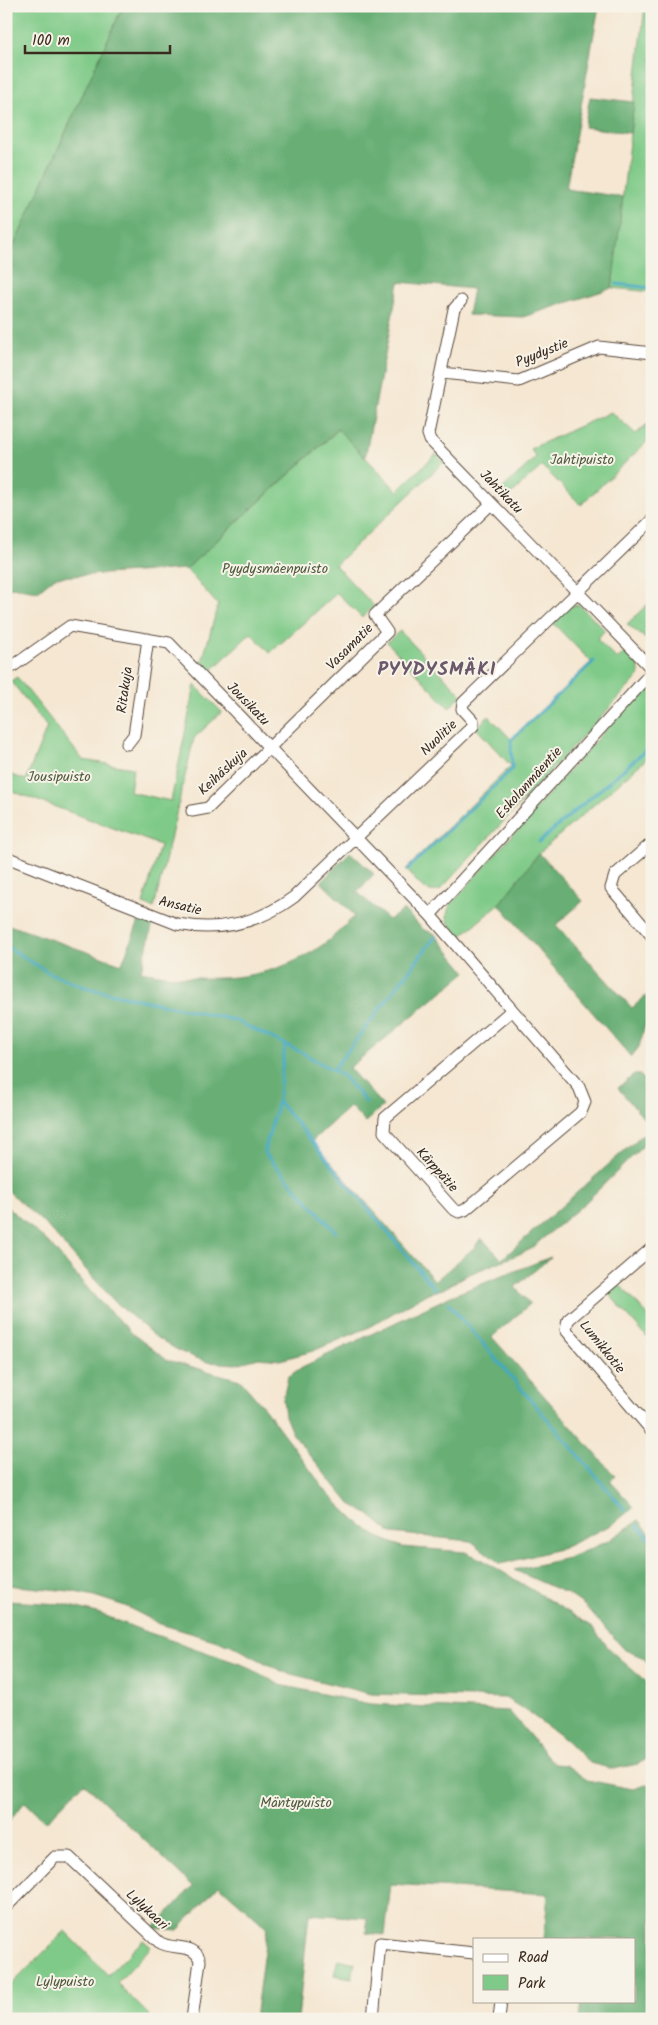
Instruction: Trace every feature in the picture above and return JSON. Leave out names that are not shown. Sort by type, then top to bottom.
[{"type":"street","name":"Jahtikatu","points":[[462,301],[454,309],[428,434],[430,440],[652,671]]},
{"type":"street","name":"Pyydystie","points":[[442,373],[520,381],[593,348],[652,353]]},
{"type":"street","name":"Vasamatie","points":[[270,748],[387,632],[375,616],[492,504]]},
{"type":"street","points":[[577,592],[652,520]]},
{"type":"street","name":"Nuolitie","points":[[356,838],[473,726],[473,721],[462,709],[463,704],[577,592]]},
{"type":"street","name":"Jousikatu","points":[[6,671],[70,626],[169,643],[430,915]]},
{"type":"street","name":"Ritakuja","points":[[127,744],[134,735],[148,639]]},
{"type":"street","name":"Eskolanmäentie","points":[[430,915],[652,671]]},
{"type":"street","name":"Keihäskuja","points":[[192,810],[208,808],[270,748]]},
{"type":"street","name":"Ansatie","points":[[6,857],[177,924],[194,927],[218,927],[261,917],[284,905],[356,838]]},
{"type":"street","points":[[652,843],[615,875],[611,881],[611,888],[652,936]]},
{"type":"street","name":"Kärppätie","points":[[430,915],[511,1011],[579,1087],[585,1102],[581,1112],[465,1210],[458,1212],[453,1209],[384,1132],[383,1124],[385,1118],[511,1011]]},
{"type":"street","name":"Lumikkotie","points":[[652,1248],[568,1320],[566,1330],[652,1430]]},
{"type":"street","name":"Lylykaari","points":[[6,1907],[55,1857],[69,1857],[159,1942],[166,1946],[191,1948],[198,1954],[200,1961],[192,2019]]},
{"type":"street","points":[[373,2019],[380,1943],[473,1952]]},
{"type":"street","points":[[500,2019],[501,2002]]},
{"type":"green space","points":[[6,6],[123,6],[6,263]]},
{"type":"green space","points":[[123,6],[599,6],[566,189],[623,197],[612,288],[523,317],[468,315],[473,289],[399,282],[365,458],[338,429],[186,569],[55,577],[38,591],[11,587],[6,590],[6,263]]},
{"type":"green space","points":[[645,6],[652,6],[652,292],[612,288]]},
{"type":"green space","points":[[590,97],[634,102],[630,133],[584,127]]},
{"type":"green space","name":"Jahtipuisto","points":[[611,412],[636,434],[652,420],[652,437],[581,505],[542,466],[506,499],[499,492],[536,457],[530,449]]},
{"type":"green space","name":"Pyydysmäenpuisto","points":[[339,429],[397,491],[436,454],[444,462],[335,565],[374,606],[362,618],[337,593],[270,653],[251,633],[211,671],[202,662],[218,605],[186,569]]},
{"type":"green space","points":[[652,600],[652,644],[627,624]]},
{"type":"green space","points":[[579,605],[605,630],[597,639],[617,659],[626,652],[634,660],[639,669],[638,677],[440,890],[430,891],[425,889],[406,869],[511,766],[476,728],[489,716],[511,739],[591,662],[553,623],[570,606]]},
{"type":"green space","points":[[400,631],[462,695],[449,708],[387,642]]},
{"type":"green space","name":"Jousipuisto","points":[[17,677],[83,760],[133,768],[130,792],[171,801],[195,685],[222,712],[194,738],[154,908],[143,904],[160,845],[6,789],[6,773],[26,780],[47,727],[11,681]]},
{"type":"green space","points":[[647,686],[652,686],[652,754],[539,853],[499,904],[459,938],[447,918],[448,909],[451,904],[637,694]]},
{"type":"green space","points":[[350,852],[374,874],[357,892],[389,920],[404,910],[424,930],[434,933],[466,972],[349,1068],[383,1106],[365,1122],[350,1106],[312,1141],[435,1281],[475,1247],[481,1238],[502,1259],[651,1127],[618,1088],[634,1075],[640,1075],[652,1089],[652,1137],[585,1203],[529,1250],[467,1275],[443,1289],[428,1293],[367,1328],[313,1351],[280,1360],[259,1358],[236,1364],[207,1362],[181,1352],[157,1338],[115,1302],[46,1225],[6,1189],[6,924],[122,964],[140,918],[153,923],[141,971],[165,975],[212,978],[236,977],[259,973],[281,967],[303,957],[328,941],[355,916],[321,882]]},
{"type":"green space","points":[[539,853],[583,901],[556,925],[632,1008],[647,995],[652,1000],[639,1047],[631,1057],[499,904]]},
{"type":"green space","points":[[6,1206],[48,1242],[96,1298],[134,1335],[167,1360],[240,1380],[265,1409],[328,1494],[355,1520],[376,1536],[402,1547],[465,1552],[483,1560],[590,1625],[612,1652],[650,1685],[652,1690],[652,1756],[638,1764],[613,1769],[590,1763],[566,1740],[505,1698],[371,1694],[283,1672],[231,1645],[160,1624],[125,1606],[94,1596],[70,1591],[6,1585]]},
{"type":"green space","points":[[551,1257],[515,1287],[530,1304],[492,1337],[615,1476],[610,1481],[634,1507],[613,1524],[563,1548],[501,1564],[471,1541],[391,1533],[368,1514],[350,1504],[292,1433],[285,1416],[283,1399],[288,1377],[302,1367],[451,1296]]},
{"type":"green space","points":[[619,1284],[652,1320],[652,1343],[608,1293]]},
{"type":"green space","points":[[639,1520],[652,1536],[652,1667],[642,1657],[625,1650],[584,1605],[568,1594],[514,1570],[568,1558],[608,1541]]},
{"type":"green space","name":"Mäntypuisto","points":[[6,1601],[62,1604],[101,1614],[141,1630],[246,1666],[280,1685],[370,1704],[509,1711],[554,1764],[566,1765],[587,1780],[633,1789],[652,1783],[652,2019],[579,2019],[581,2002],[636,2002],[636,1938],[544,1938],[548,1894],[391,1884],[385,1935],[366,1933],[367,1918],[309,1914],[298,2019],[255,2019],[267,1928],[219,1885],[178,1930],[153,1928],[193,1886],[84,1783],[46,1822],[25,1802],[6,1825]]},
{"type":"green space","name":"Lylypuisto","points":[[65,1931],[108,1975],[143,1940],[151,1947],[117,1983],[150,2016],[147,2019],[6,2019],[6,1990]]},
{"type":"green space","points":[[338,1959],[355,1963],[352,1978],[334,1975]]},
{"type":"waterway","points":[[616,284],[652,288]]},
{"type":"waterway","points":[[408,869],[512,769],[511,740],[594,661]]},
{"type":"waterway","points":[[539,842],[652,745]]},
{"type":"waterway","points":[[333,1070],[435,937]]},
{"type":"waterway","points":[[6,946],[49,973],[87,988],[234,1020],[301,1052],[343,1076],[366,1102]]},
{"type":"waterway","points":[[285,1045],[278,1101],[264,1153],[336,1232]]},
{"type":"waterway","points":[[278,1101],[435,1289]]},
{"type":"waterway","points":[[448,1303],[626,1511]]},
{"type":"waterway","points":[[638,1526],[652,1541]]},
{"type":"district","name":"PYYDYSMÄKI","points":[[437,670]]}]
